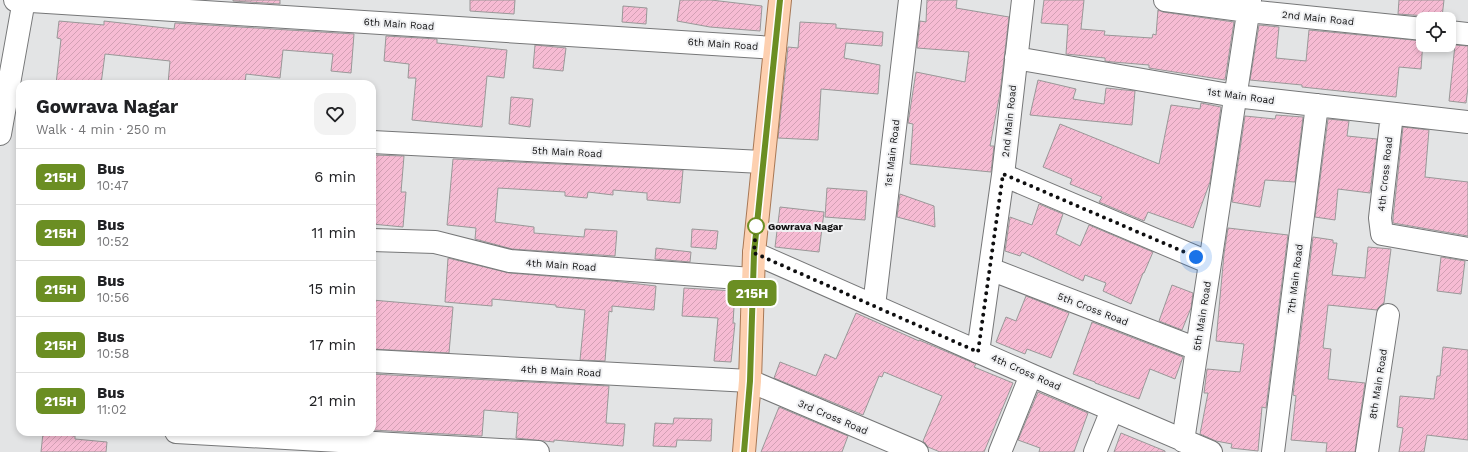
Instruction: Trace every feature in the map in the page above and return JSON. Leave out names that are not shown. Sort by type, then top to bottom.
[{"type":"main road","points":[[744,452],[750,381],[752,278],[762,162],[780,0]]},
{"type":"street","name":"6th Main Road","points":[[21,0],[775,48]]},
{"type":"street","points":[[0,134],[21,0]]},
{"type":"street","name":"1st Main Road","points":[[874,306],[910,0]]},
{"type":"street","name":"2nd Main Road","points":[[978,352],[1003,174],[1023,0]]},
{"type":"street","name":"2nd Main Road","points":[[1165,0],[1249,6],[1416,28]]},
{"type":"street","name":"5th Main Road","points":[[1183,441],[1249,6]]},
{"type":"street","points":[[1456,33],[1468,34]]},
{"type":"street","name":"1st Main Road","points":[[1016,58],[1236,96],[1468,122]]},
{"type":"street","name":"7th Main Road","points":[[1273,452],[1317,105]]},
{"type":"street","name":"4th Cross Road","points":[[1392,114],[1380,218],[1382,234],[1468,249]]},
{"type":"street","name":"5th Main Road","points":[[376,142],[762,162]]},
{"type":"street","points":[[1003,174],[1210,263]]},
{"type":"street","name":"4th Main Road","points":[[376,240],[435,242],[510,261],[752,278]]},
{"type":"street","name":"4th Cross Road","points":[[754,253],[978,352],[1211,452]]},
{"type":"street","name":"5th Cross Road","points":[[990,269],[1197,349]]},
{"type":"street","name":"8th Main Road","points":[[1367,452],[1388,315]]},
{"type":"street","name":"4th B Main Road","points":[[376,361],[750,381]]},
{"type":"street","points":[[1000,452],[1031,375]]},
{"type":"street","name":"3rd Cross Road","points":[[750,381],[917,452]]},
{"type":"street","points":[[1095,452],[1112,410]]},
{"type":"street","points":[[248,436],[538,452]]},
{"type":"building","points":[[280,0],[280,4],[233,1]]},
{"type":"building","points":[[470,0],[515,0],[514,14],[470,11]]},
{"type":"building","points":[[680,0],[711,0],[762,6],[760,31],[710,27],[677,21]]},
{"type":"building","points":[[927,0],[957,0],[956,8],[1009,17],[1000,93],[990,146],[994,146],[991,172],[910,164],[913,124],[908,123],[916,72],[965,82],[969,52],[917,48],[920,21],[926,22]]},
{"type":"building","points":[[1044,0],[1084,0],[1081,29],[1105,31],[1104,35],[1152,38],[1153,34],[1156,35],[1158,10],[1234,22],[1225,80],[1149,68],[1149,65],[1105,61],[1105,58],[1066,54],[1068,25],[1041,23]]},
{"type":"building","points":[[1399,0],[1444,0],[1443,12],[1416,12],[1416,15],[1398,14]]},
{"type":"building","points":[[623,6],[647,8],[646,24],[622,22]]},
{"type":"building","points":[[59,21],[104,25],[104,21],[174,29],[175,23],[354,34],[351,73],[331,71],[333,54],[283,50],[280,78],[246,74],[245,80],[168,80],[170,61],[105,54],[102,80],[56,80],[61,39],[57,38]]},
{"type":"building","points":[[800,22],[836,24],[836,28],[883,32],[882,46],[846,43],[844,58],[880,65],[878,94],[821,89],[818,140],[778,138],[788,47],[798,48]]},
{"type":"building","points":[[1259,25],[1279,27],[1276,58],[1306,61],[1309,30],[1416,40],[1416,52],[1422,52],[1421,69],[1399,67],[1396,97],[1250,80]]},
{"type":"building","points":[[386,36],[437,39],[437,43],[507,50],[504,78],[487,76],[482,127],[412,120],[416,78],[408,78],[409,64],[384,61]]},
{"type":"building","points":[[535,45],[566,48],[563,71],[533,68]]},
{"type":"building","points":[[1456,45],[1468,46],[1468,87],[1466,103],[1449,101]]},
{"type":"building","points":[[1038,80],[1076,89],[1073,99],[1104,104],[1106,88],[1135,91],[1132,125],[1030,115]]},
{"type":"building","points":[[511,97],[533,99],[530,127],[509,124]]},
{"type":"building","points":[[1201,103],[1221,107],[1210,182],[1193,228],[1148,212],[1144,221],[1099,202],[1102,197],[1070,184],[1072,179],[1043,167],[1060,124],[1159,164],[1171,105],[1200,109]]},
{"type":"building","points":[[1276,115],[1303,117],[1295,182],[1265,180],[1260,207],[1232,202],[1245,116],[1275,119]]},
{"type":"building","points":[[1328,119],[1349,121],[1347,136],[1377,139],[1370,193],[1338,189],[1335,220],[1315,217]]},
{"type":"building","points":[[1403,127],[1429,130],[1425,177],[1468,182],[1468,236],[1393,223]]},
{"type":"building","points":[[376,155],[404,156],[401,192],[406,192],[403,227],[376,224]]},
{"type":"building","points":[[453,159],[683,170],[680,203],[647,200],[647,193],[613,190],[613,195],[588,192],[587,198],[565,196],[565,192],[498,188],[495,222],[534,227],[534,233],[584,237],[585,229],[617,231],[615,256],[512,249],[475,239],[476,228],[447,225]]},
{"type":"building","points":[[827,188],[867,191],[865,220],[825,217]]},
{"type":"building","points":[[900,194],[934,206],[935,227],[897,217]]},
{"type":"building","points":[[1039,204],[1063,214],[1056,234],[1080,246],[1089,225],[1153,252],[1131,304],[1103,291],[1106,283],[1085,275],[1083,281],[1022,252],[1020,256],[1005,251],[1010,217],[1032,225]]},
{"type":"building","points":[[780,207],[824,212],[819,252],[775,247]]},
{"type":"building","points":[[1228,228],[1288,235],[1266,408],[1262,407],[1258,451],[1231,448],[1232,444],[1216,441],[1200,434],[1208,393],[1204,393],[1207,369],[1240,372],[1244,344],[1216,341],[1224,254]]},
{"type":"building","points":[[692,229],[718,231],[716,249],[691,247]]},
{"type":"building","points":[[1313,237],[1333,240],[1333,243],[1337,243],[1332,275],[1365,278],[1368,247],[1391,249],[1384,303],[1377,310],[1328,305],[1323,348],[1331,349],[1328,379],[1365,383],[1355,452],[1326,452],[1327,443],[1291,440],[1296,396],[1293,395]]},
{"type":"building","points":[[656,248],[691,252],[690,262],[655,259]]},
{"type":"building","points":[[1441,257],[1465,261],[1461,294],[1437,291]]},
{"type":"building","points":[[448,258],[509,273],[656,286],[654,310],[612,306],[612,312],[609,311],[605,361],[580,360],[585,310],[556,307],[556,305],[492,299],[492,306],[445,302]]},
{"type":"building","points":[[1172,285],[1193,293],[1191,308],[1182,330],[1159,321]]},
{"type":"building","points":[[684,288],[735,291],[733,323],[735,323],[731,362],[714,361],[718,318],[682,316]]},
{"type":"building","points":[[1026,296],[1069,313],[1051,358],[1027,349],[1025,354],[996,342],[1006,317],[1016,321]]},
{"type":"building","points":[[376,300],[453,307],[449,353],[376,349]]},
{"type":"building","points":[[856,313],[976,364],[974,367],[1013,383],[984,452],[940,452],[928,447],[923,441],[942,396],[884,372],[882,377],[879,376],[863,415],[774,378],[780,362],[816,376],[825,354],[836,359]]},
{"type":"building","points":[[1092,322],[1183,357],[1175,379],[1150,369],[1139,399],[1073,374]]},
{"type":"building","points":[[1443,347],[1468,350],[1468,440],[1427,435],[1424,452],[1399,452],[1403,428],[1397,427],[1400,396],[1434,399],[1437,376],[1440,376]]},
{"type":"building","points":[[376,374],[609,386],[606,423],[625,424],[623,446],[554,440],[554,442],[516,438],[518,413],[484,410],[482,436],[376,430]]},
{"type":"building","points":[[1038,392],[1088,413],[1074,452],[1039,452],[1040,448],[1018,440]]},
{"type":"building","points":[[779,407],[848,436],[842,452],[761,452]]},
{"type":"building","points":[[674,418],[712,419],[711,441],[677,440],[676,447],[653,446],[655,423],[673,424]]},
{"type":"building","points":[[1121,433],[1165,451],[1165,452],[1114,452]]},
{"type":"building","points":[[43,436],[75,436],[75,439],[107,442],[106,452],[41,452]]},
{"type":"bus line","name":"215H","points":[[744,452],[750,381],[752,278],[762,162],[780,0]]},
{"type":"place","name":"Gowrava Nagar","points":[[756,226]]},
{"type":"route","points":[[756,226],[754,253],[978,352],[1003,174],[1196,257]]}]
